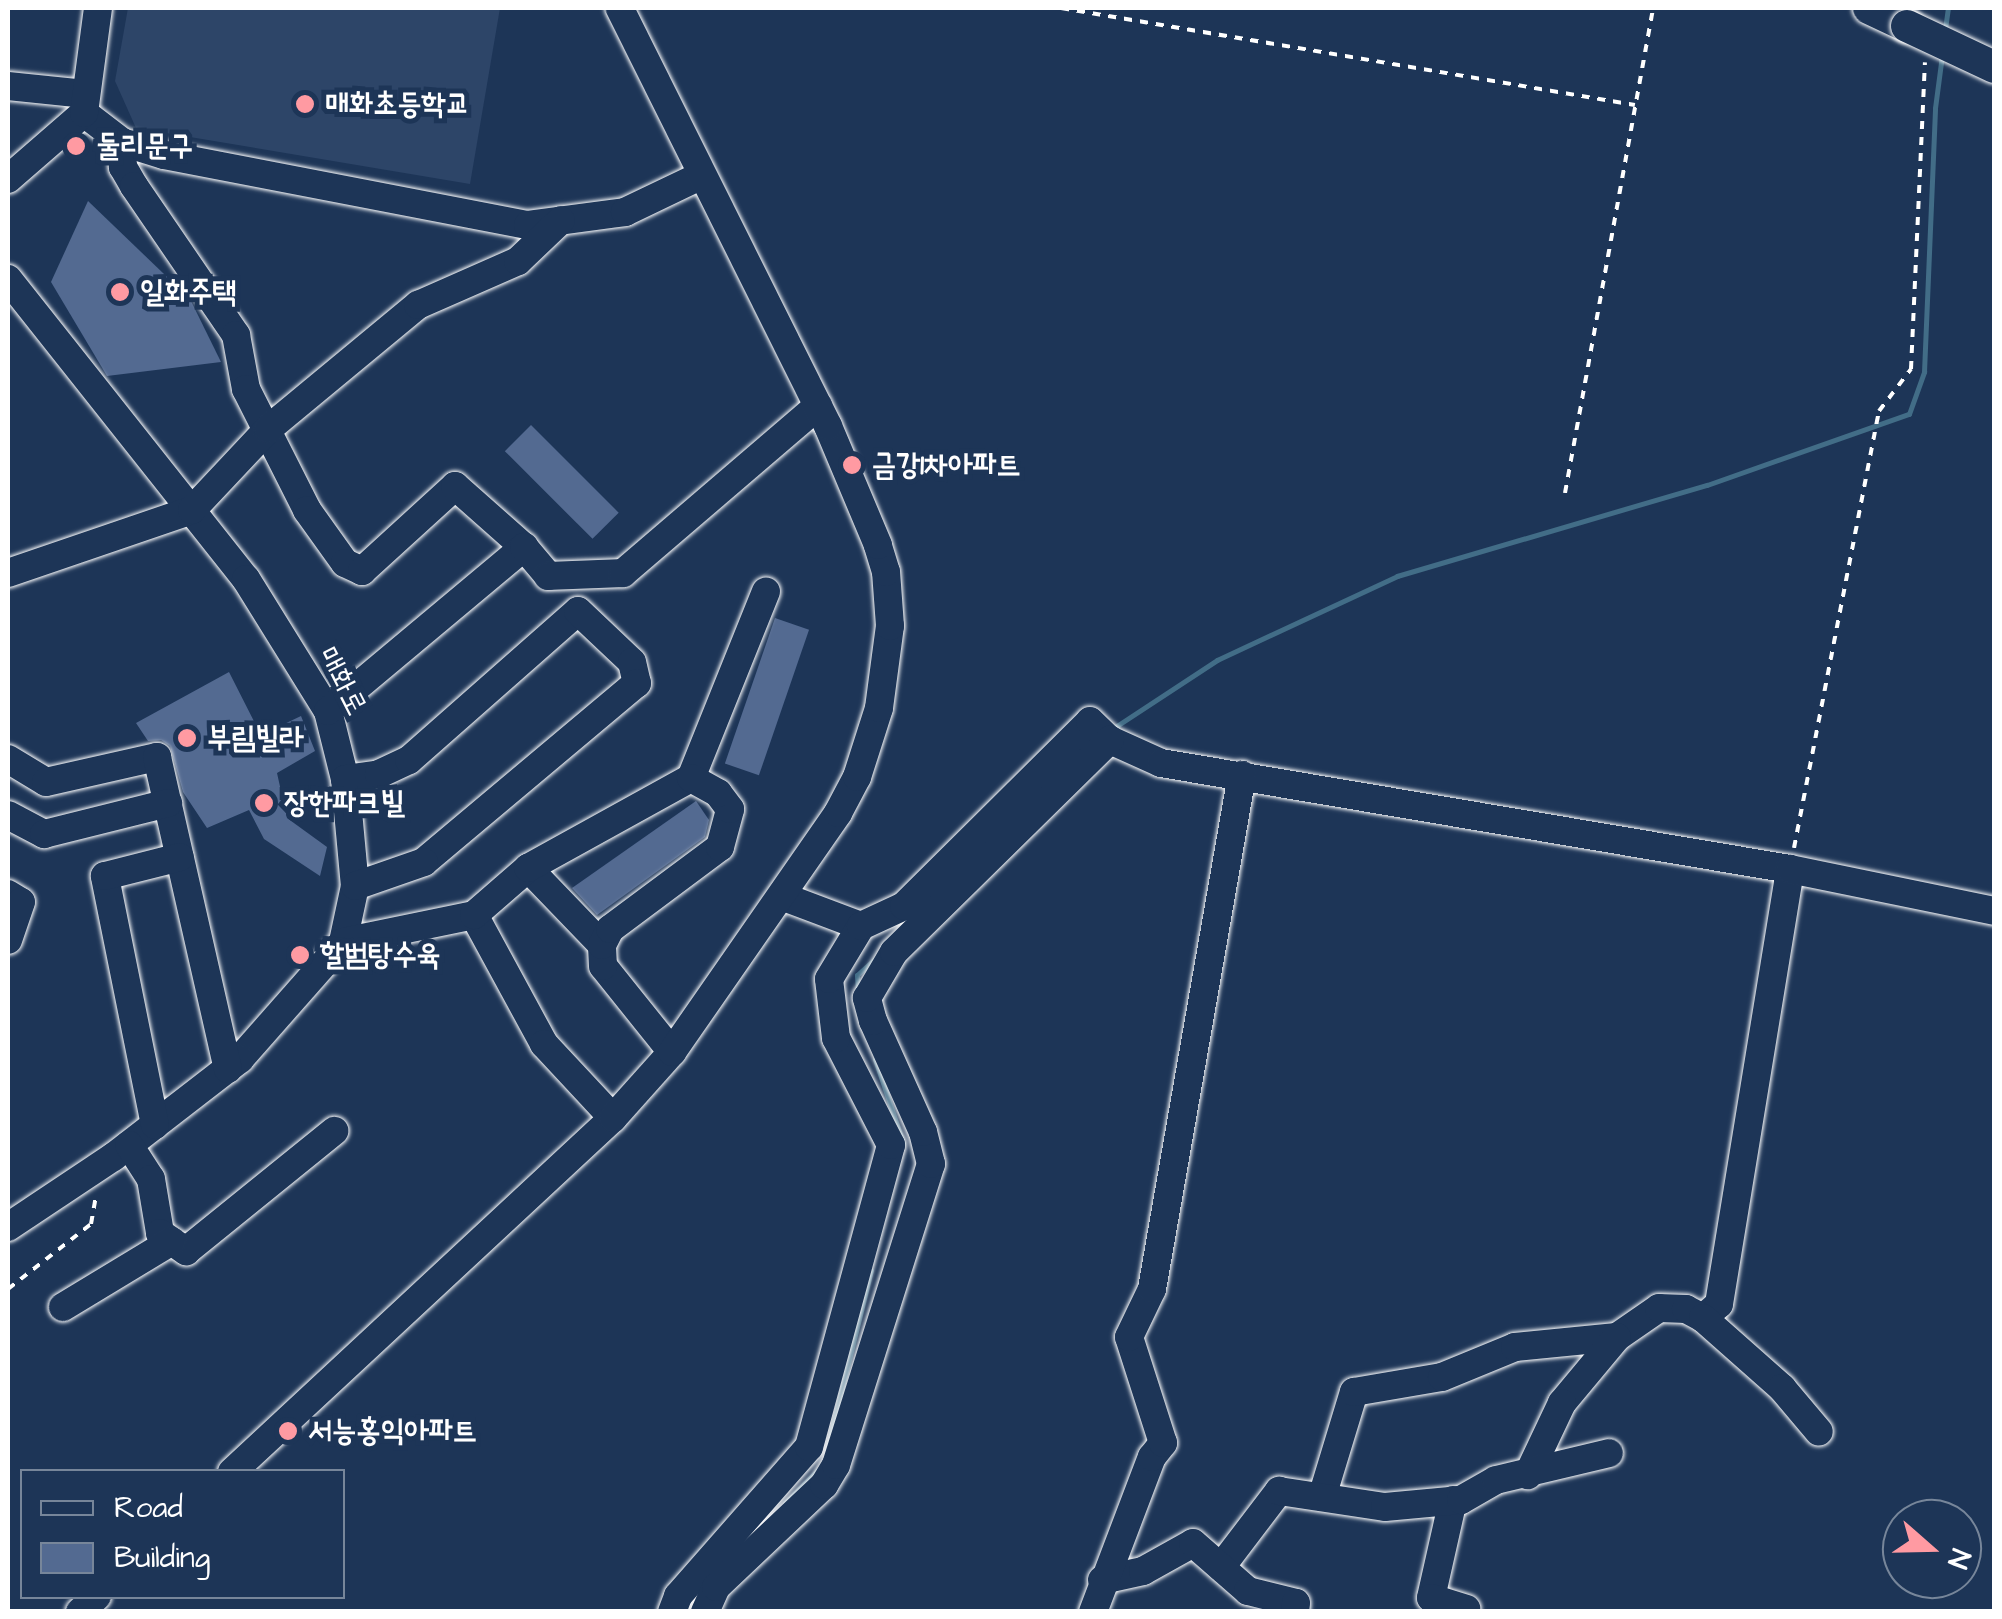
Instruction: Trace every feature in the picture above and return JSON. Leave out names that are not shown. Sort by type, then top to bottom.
[{"type":"main road","points":[[1870,8],[1994,67]]},
{"type":"street","points":[[8,179],[85,104],[98,8]]},
{"type":"street","points":[[235,1469],[613,1118],[672,1052],[784,897],[858,778],[879,708],[887,660],[886,572],[818,406],[700,176],[620,8]]},
{"type":"street","points":[[8,86],[85,104],[122,142],[164,155],[528,224],[626,212],[700,176]]},
{"type":"street","points":[[122,142],[123,167],[134,186],[236,334],[246,389],[307,510],[353,568],[362,571],[455,486],[524,547],[548,576],[623,573],[818,406]]},
{"type":"street","points":[[8,573],[192,510],[268,428],[418,305],[518,262],[561,220]]},
{"type":"street","name":"매화로","points":[[8,279],[246,580],[328,711],[345,779],[355,886],[342,942],[228,1068],[156,1125],[8,1226]]},
{"type":"street","points":[[328,711],[524,547]]},
{"type":"street","points":[[342,942],[474,915],[528,868],[691,778],[766,591]]},
{"type":"street","points":[[345,779],[378,774],[410,760],[578,610],[632,662],[636,683],[424,862],[355,886]]},
{"type":"street","points":[[672,1612],[678,1596],[808,1447],[890,1145],[836,1038],[829,979],[860,926],[904,906],[1090,722],[1102,733],[1162,763],[1790,870],[1994,911]]},
{"type":"street","points":[[705,1612],[716,1586],[824,1485],[836,1465],[930,1164],[924,1132],[873,1021],[868,998],[894,952],[1102,733]]},
{"type":"street","points":[[8,759],[46,782],[158,757],[228,1068]]},
{"type":"street","points":[[1093,1612],[1102,1580],[1152,1458],[1163,1443],[1129,1337],[1152,1288],[1242,775]]},
{"type":"street","points":[[672,1052],[604,966],[602,945],[610,929],[720,846],[730,809],[718,793],[691,778]]},
{"type":"street","points":[[8,815],[44,834],[168,803]]},
{"type":"street","points":[[156,1125],[104,876],[180,857]]},
{"type":"street","points":[[528,868],[602,945]]},
{"type":"street","points":[[1704,1318],[1719,1304],[1790,870]]},
{"type":"street","points":[[8,894],[20,902],[8,940]]},
{"type":"street","points":[[784,897],[860,926]]},
{"type":"street","points":[[474,915],[544,1044],[613,1118]]},
{"type":"street","points":[[128,1145],[152,1179],[160,1233],[186,1252],[334,1131]]},
{"type":"street","points":[[62,1307],[172,1241]]},
{"type":"street","points":[[1528,1475],[1562,1403],[1617,1337],[1659,1308],[1686,1310],[1704,1318],[1782,1388],[1819,1432]]},
{"type":"street","points":[[1322,1498],[1354,1392],[1442,1377],[1515,1348],[1617,1337]]},
{"type":"street","points":[[1221,1568],[1279,1491],[1384,1506],[1453,1500],[1496,1480],[1609,1452]]},
{"type":"street","points":[[1453,1500],[1428,1605],[1466,1609]]},
{"type":"street","points":[[1102,1580],[1143,1571],[1193,1543],[1248,1591],[1296,1603],[1294,1612]]},
{"type":"path","points":[[1061,8],[1101,11],[1635,106]]},
{"type":"path","points":[[1565,493],[1653,8]]},
{"type":"path","points":[[1790,870],[1879,411],[1911,368],[1925,61]]},
{"type":"shaded area","name":"매화초등학교","points":[[128,8],[500,8],[470,184],[136,128],[115,81]]},
{"type":"building","name":"일화주택","points":[[88,201],[190,299],[221,362],[107,376],[51,282]]},
{"type":"building","points":[[531,425],[619,513],[593,539],[505,451]]},
{"type":"building","points":[[775,618],[809,630],[759,775],[725,764]]},
{"type":"building","points":[[229,672],[261,735],[301,716],[315,751],[277,773],[287,818],[327,847],[320,876],[264,839],[249,810],[207,828],[183,792],[170,746],[161,740],[148,741],[136,723]]},
{"type":"building","points":[[696,801],[709,820],[705,837],[597,915],[572,888]]},
{"type":"waterway","points":[[1945,29],[1948,8]]},
{"type":"waterway","points":[[1112,729],[1217,660],[1397,576],[1707,485],[1909,414],[1924,372],[1935,108],[1942,55]]},
{"type":"waterway","points":[[858,990],[857,975],[878,956]]},
{"type":"waterway","points":[[875,1059],[903,1143]]},
{"type":"waterway","points":[[827,1449],[871,1270]]},
{"type":"waterway","points":[[785,1503],[820,1468]]},
{"type":"place","name":"매화초등학교","points":[[305,104]]},
{"type":"place","name":"둘리문구","points":[[76,146]]},
{"type":"place","name":"일화주택","points":[[120,292]]},
{"type":"place","name":"금강1차아파트","points":[[852,465]]},
{"type":"place","name":"부림빌라","points":[[187,738]]},
{"type":"place","name":"장한파크빌","points":[[264,803]]},
{"type":"place","name":"할범탕수육","points":[[300,955]]},
{"type":"place","name":"서능홍익아파트","points":[[288,1431]]}]
